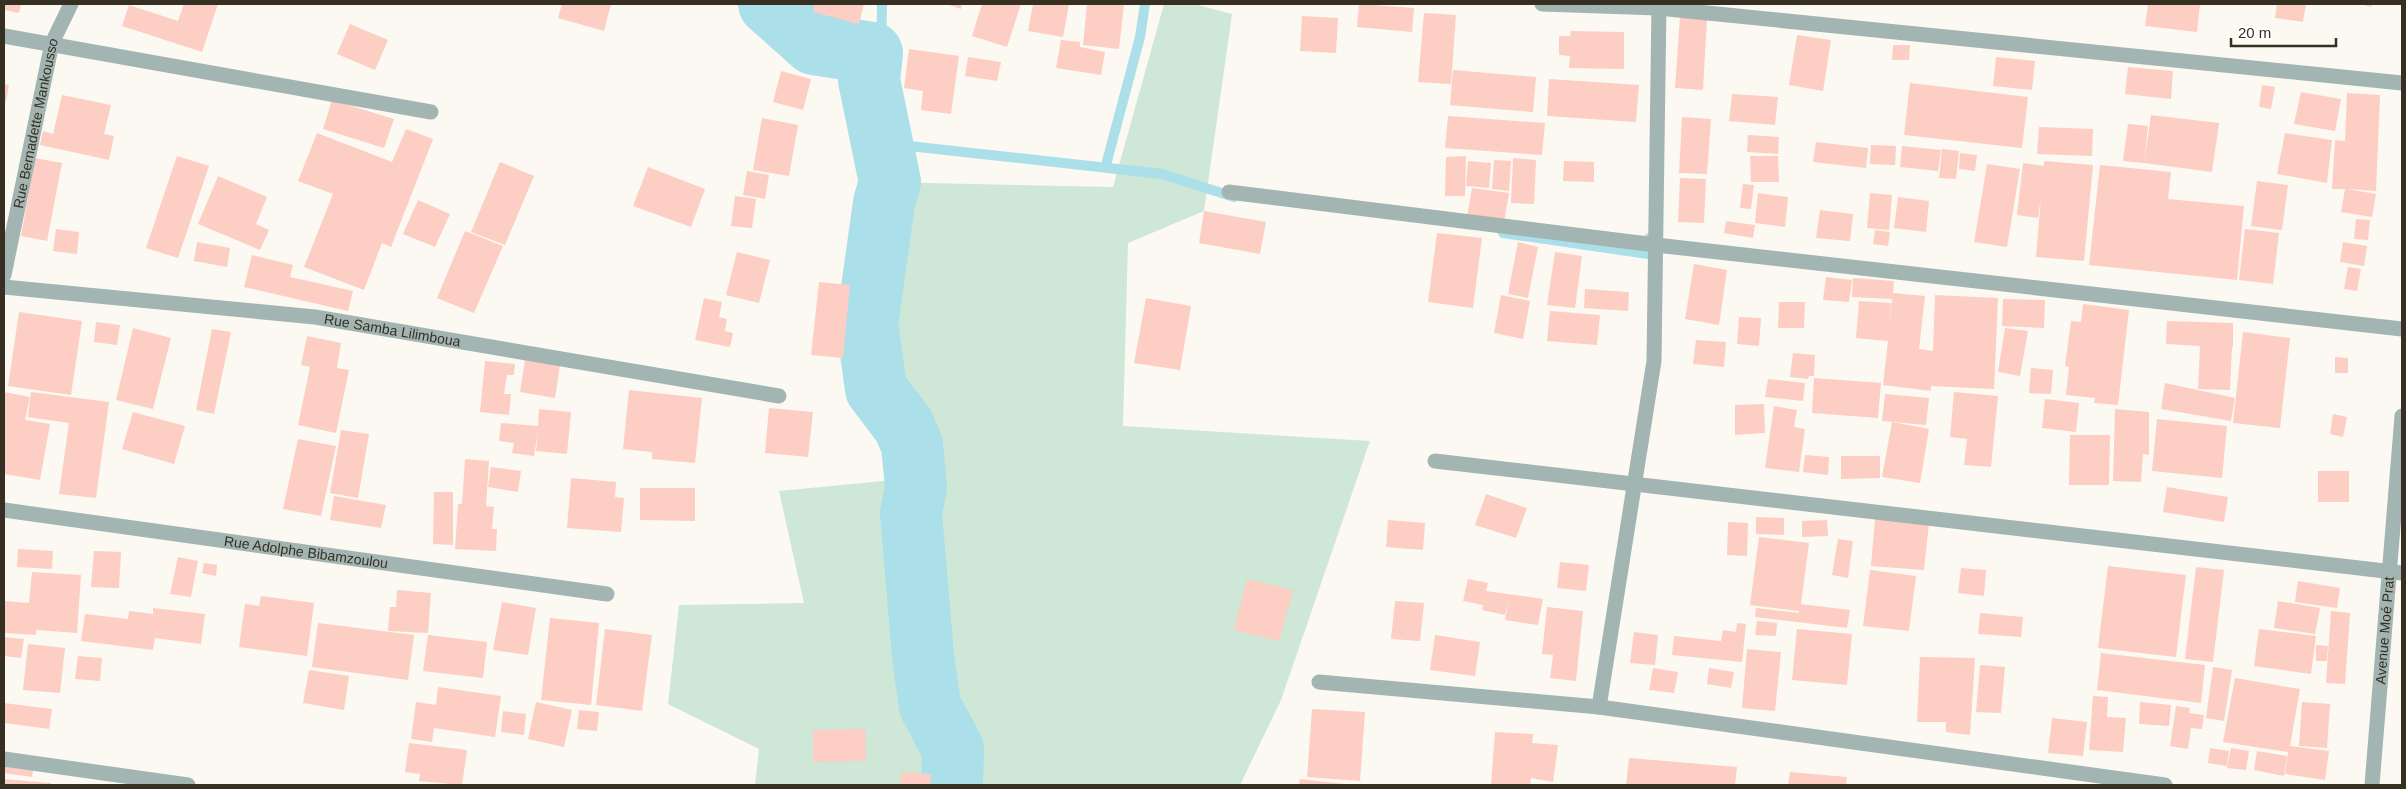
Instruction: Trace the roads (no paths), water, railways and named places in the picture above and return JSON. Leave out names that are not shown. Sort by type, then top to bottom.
[{"type":"street","name":"Rue Bernadette Mankousso","points":[[4,275],[52,43],[71,4]]},
{"type":"street","points":[[1542,4],[1658,6],[2402,83]]},
{"type":"street","points":[[1599,706],[1654,361],[1658,6]]},
{"type":"street","points":[[4,36],[52,43],[431,112]]},
{"type":"street","points":[[1228,192],[1656,245],[2402,329]]},
{"type":"street","name":"Rue Samba Lilimboua","points":[[4,287],[315,318],[779,396]]},
{"type":"street","name":"Avenue Moé Prat","points":[[2372,785],[2396,572],[2402,416]]},
{"type":"street","points":[[1435,461],[2396,572]]},
{"type":"street","name":"Rue Adolphe Bibamzoulou","points":[[4,510],[607,594]]},
{"type":"street","points":[[1319,682],[1599,706],[2165,785]]},
{"type":"street","points":[[4,759],[188,785]]},
{"type":"waterway","points":[[769,4],[814,44],[872,53],[869,80],[890,182],[884,203],[867,324],[876,389],[904,426],[912,445],[916,487],[911,513],[923,656],[930,706],[953,749],[952,785]]},
{"type":"waterway","points":[[881,64],[882,4]]},
{"type":"waterway","points":[[1106,165],[1140,37],[1145,4]]},
{"type":"waterway","points":[[900,145],[1162,174],[1234,197]]},
{"type":"waterway","points":[[1503,233],[1648,254],[1649,238]]}]
